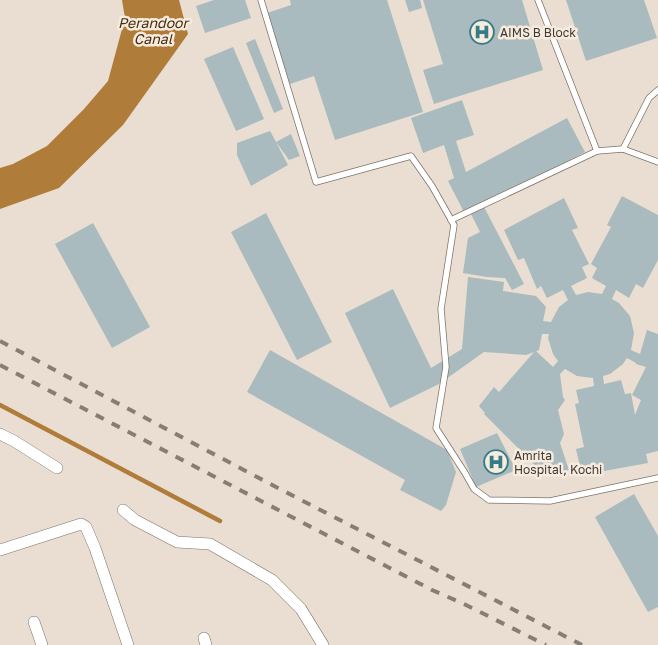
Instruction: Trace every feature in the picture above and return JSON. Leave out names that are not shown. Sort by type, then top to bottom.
[{"type":"street","points":[[0,434],[57,468]]},
{"type":"street","points":[[123,510],[135,520],[177,542],[210,544],[272,580],[300,609],[323,645]]},
{"type":"street","points":[[0,550],[81,524],[86,527],[128,645]]},
{"type":"street","points":[[34,622],[42,645]]},
{"type":"lane","points":[[261,0],[316,182],[411,156],[432,186],[454,225],[441,309],[446,367],[436,428],[474,489],[489,500],[550,501],[658,478]]},
{"type":"lane","points":[[538,0],[597,150]]},
{"type":"lane","points":[[623,149],[649,98],[658,90]]},
{"type":"lane","points":[[451,220],[597,150],[623,149],[658,162]]},
{"type":"water","name":"Perandoor Canal","points":[[122,0],[179,0],[188,34],[123,125],[59,188],[0,209],[0,168],[13,164],[47,146],[84,109],[108,81],[125,18]]},
{"type":"building","points":[[214,0],[245,0],[251,18],[205,33],[196,6]]},
{"type":"building","points":[[290,0],[387,0],[423,112],[335,140],[314,76],[290,84],[267,13],[291,5]]},
{"type":"building","points":[[405,0],[420,0],[422,8],[409,12]]},
{"type":"building","name":"AIMS B Block","points":[[423,0],[522,0],[543,70],[434,104],[423,70],[443,64]]},
{"type":"building","points":[[566,0],[644,0],[657,38],[586,61]]},
{"type":"building","points":[[255,39],[283,109],[274,113],[246,43]]},
{"type":"building","points":[[233,47],[264,119],[236,131],[204,59]]},
{"type":"building","points":[[462,100],[474,135],[456,141],[466,172],[567,118],[585,152],[483,205],[524,284],[512,290],[505,278],[463,273],[468,238],[480,232],[470,212],[465,214],[448,181],[454,178],[444,145],[423,153],[411,118]]},
{"type":"building","points":[[270,131],[288,165],[251,186],[237,155],[237,143]]},
{"type":"building","points":[[291,134],[300,156],[289,160],[276,142]]},
{"type":"building","points":[[622,196],[658,215],[658,260],[643,288],[636,284],[629,298],[616,290],[612,299],[619,303],[630,316],[634,333],[631,350],[640,354],[647,330],[658,334],[658,451],[646,454],[648,463],[582,475],[576,449],[584,447],[575,404],[579,403],[576,390],[594,386],[593,378],[577,376],[565,369],[560,374],[565,400],[558,410],[564,434],[560,443],[569,470],[544,476],[484,414],[479,406],[494,387],[499,392],[534,352],[526,355],[484,352],[439,384],[390,408],[345,313],[393,289],[431,368],[462,349],[468,277],[504,282],[503,291],[536,296],[546,307],[543,321],[551,322],[559,307],[568,300],[563,290],[547,298],[541,286],[537,289],[524,258],[518,260],[504,230],[564,198],[578,228],[572,230],[589,264],[582,267],[587,278],[571,286],[576,295],[588,292],[602,294],[606,286],[592,278],[597,268],[591,264],[611,227],[607,225]],"holes":[[[542,334],[549,334],[548,338],[553,354],[558,361],[553,367],[536,351],[539,350]],[[627,358],[636,364],[646,367],[632,395],[641,400],[635,415],[631,393],[625,394],[621,380],[604,384],[603,376],[610,374],[623,364]]]},
{"type":"building","points":[[266,213],[332,342],[297,360],[231,232]]},
{"type":"building","points":[[93,223],[150,327],[112,348],[55,244]]},
{"type":"building","points":[[270,350],[447,450],[456,472],[446,505],[441,511],[400,490],[405,480],[247,392]]},
{"type":"building","points":[[497,433],[516,470],[476,487],[460,449]]},
{"type":"building","points":[[634,494],[658,536],[658,607],[648,612],[595,517]]},
{"type":"waterway","points":[[0,405],[220,521]]},
{"type":"railway","points":[[0,341],[276,487],[582,645]]},
{"type":"railway","points":[[0,365],[432,590],[546,645]]},
{"type":"place","name":"AIMS B Block","points":[[482,32]]},
{"type":"place","name":"Amrita Hospital, Kochi","points":[[496,462]]}]
